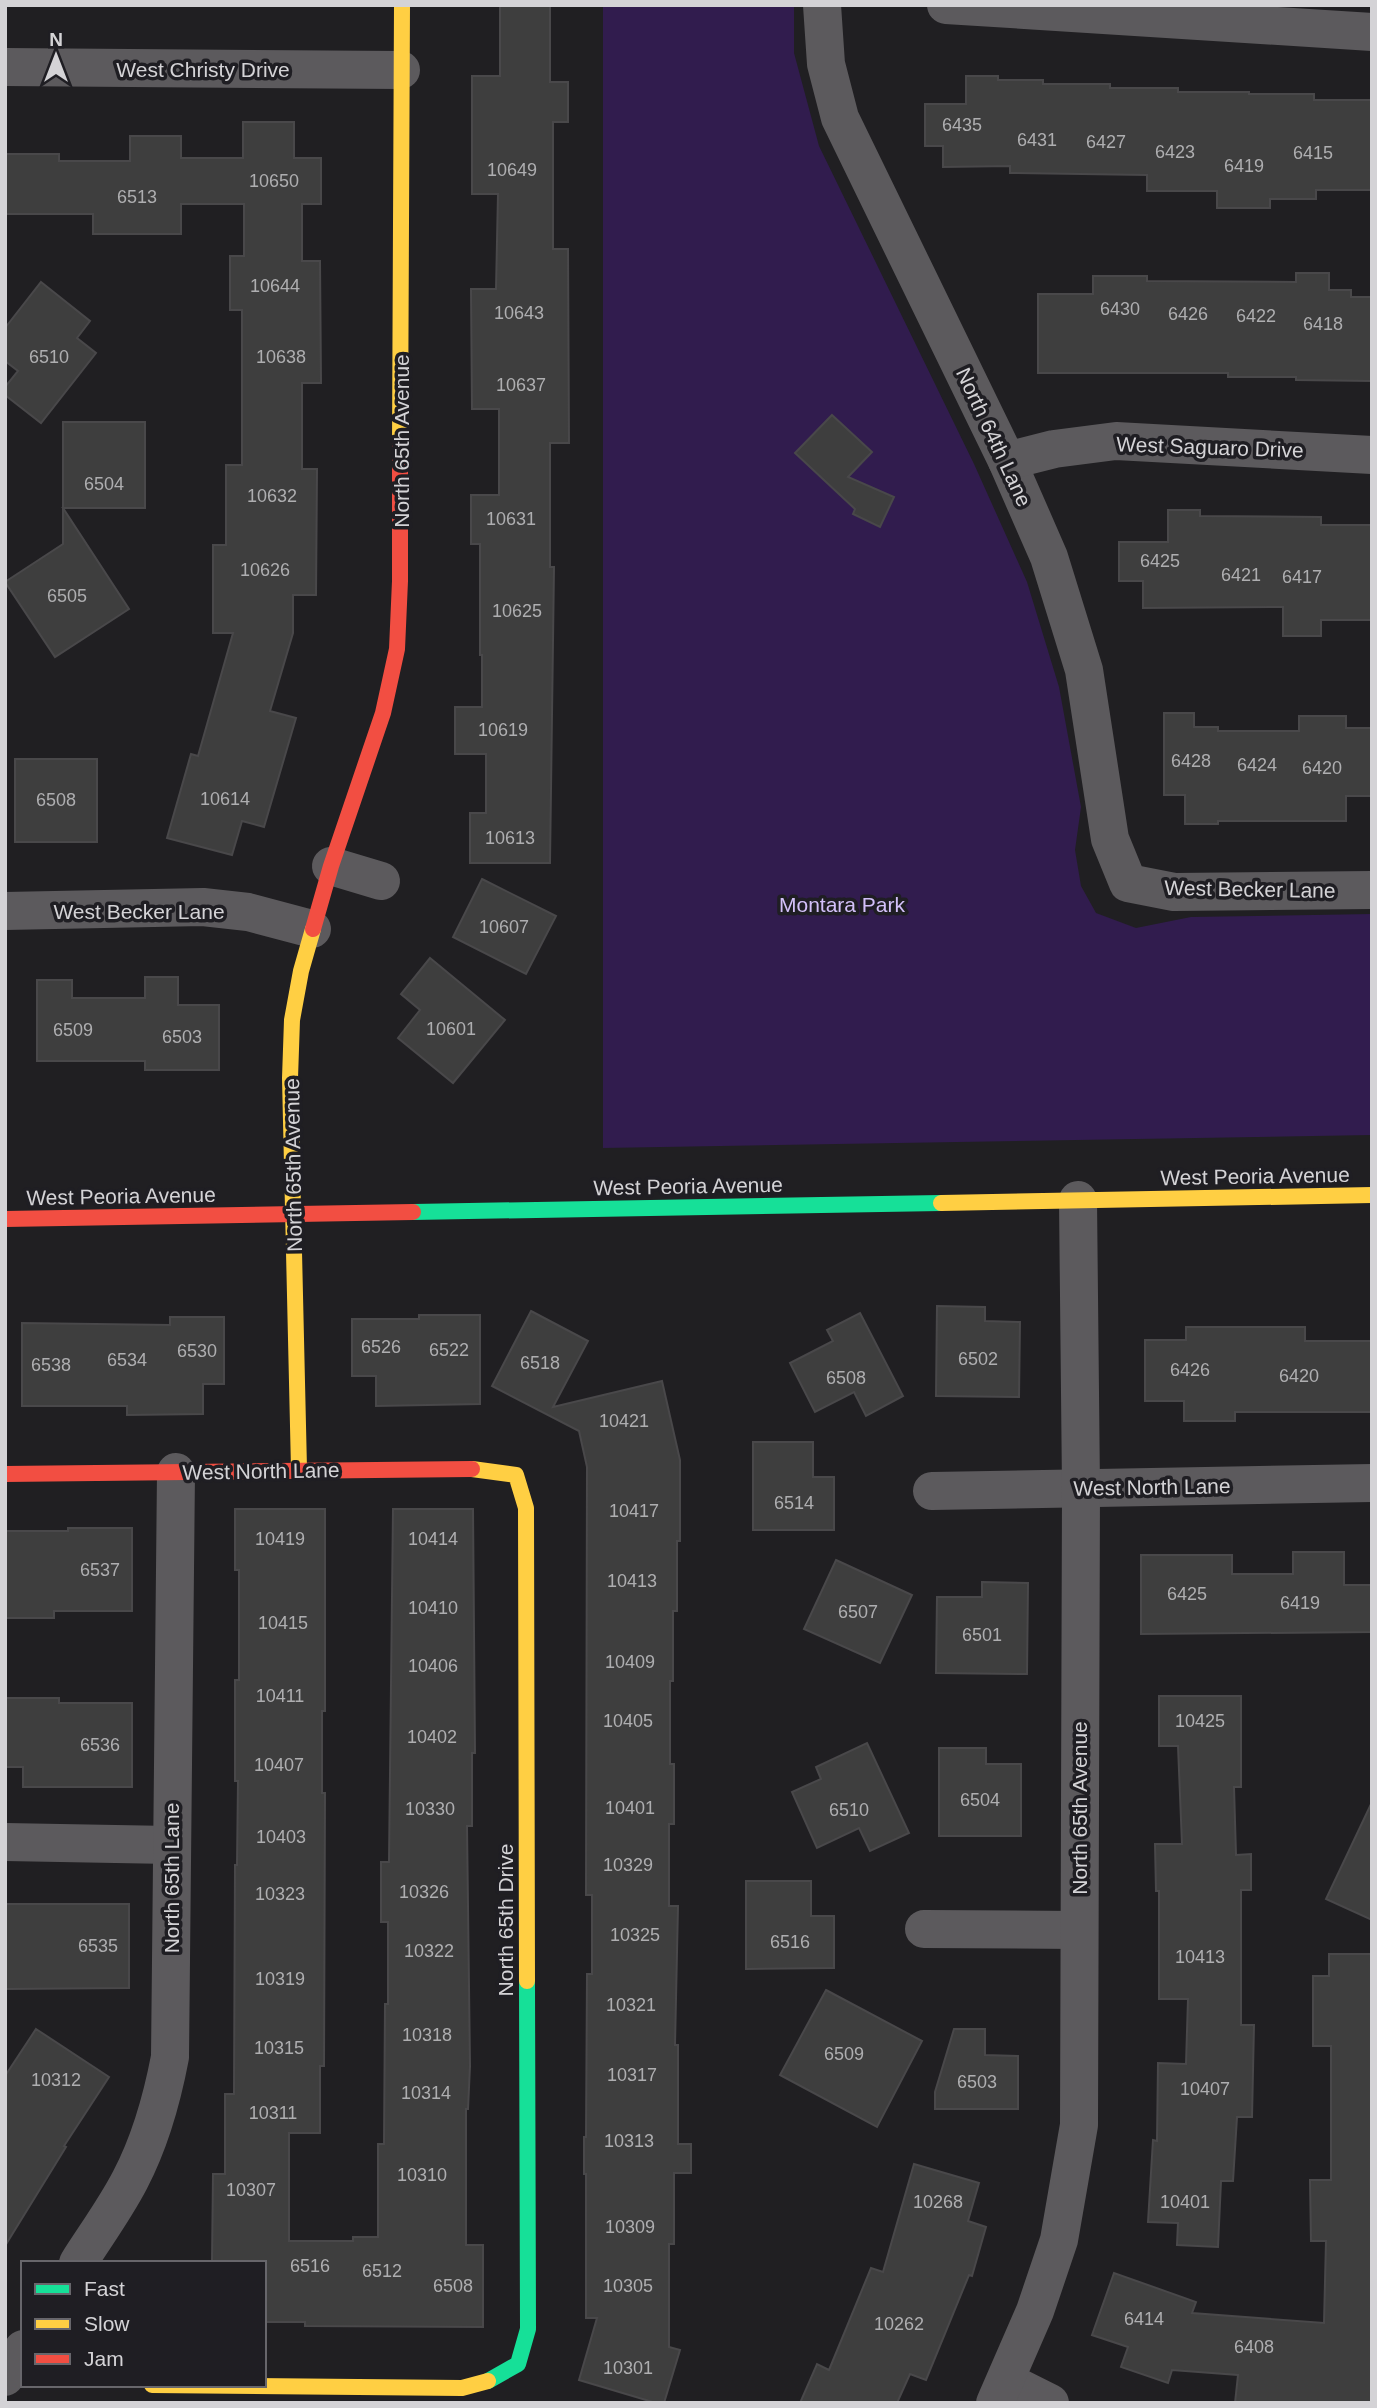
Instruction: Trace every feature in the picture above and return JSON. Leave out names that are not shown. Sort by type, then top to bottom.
[{"type":"street","name":"North 65th Avenue","points":[[299,1469],[290,1077],[292,1020],[312,929],[383,713],[397,649],[400,581],[402,5]]},
{"type":"street","name":"North 64th Lane","points":[[822,5],[826,64],[840,118],[1007,461],[1049,557],[1084,670],[1110,839],[1128,883]]},
{"type":"street","points":[[946,5],[1372,32]]},
{"type":"street","name":"West Christy Drive","points":[[5,67],[401,71]]},
{"type":"street","name":"West Saguaro Drive","points":[[1007,461],[1054,449],[1115,441],[1372,454]]},
{"type":"street","points":[[331,866],[381,881]]},
{"type":"street","name":"West Becker Lane","points":[[1128,883],[1174,892],[1372,890]]},
{"type":"street","name":"West Becker Lane","points":[[5,911],[203,907],[248,912],[312,929]]},
{"type":"street","name":"West Peoria Avenue","points":[[5,1219],[1372,1195]]},
{"type":"street","name":"North 65th Avenue","points":[[1001,2392],[1035,2311],[1059,2240],[1079,2125],[1081,1488],[1078,1200]]},
{"type":"street","name":"West North Lane","points":[[5,1474],[481,1469],[516,1475]]},
{"type":"street","name":"North 65th Lane","points":[[79,2261],[130,2180],[149,2137],[170,2057],[176,1472]]},
{"type":"street","name":"North 65th Drive","points":[[266,2386],[462,2388],[492,2380],[518,2364],[528,2329],[526,1508],[516,1475]]},
{"type":"street","name":"West North Lane","points":[[932,1491],[1372,1483]]},
{"type":"street","points":[[5,1842],[171,1845]]},
{"type":"street","points":[[924,1929],[1078,1930]]},
{"type":"street","points":[[5,2327],[21,2336]]},
{"type":"street","points":[[5,2377],[21,2352]]},
{"type":"street","points":[[1001,2392],[1050,2403]]},
{"type":"green space","name":"Montara Park","points":[[603,5],[794,5],[794,53],[819,146],[974,464],[1027,582],[1059,687],[1081,807],[1075,850],[1081,886],[1096,913],[1136,928],[1191,917],[1372,914],[1372,1135],[603,1148]]},
{"type":"building","points":[[500,5],[550,5],[550,82],[568,82],[568,122],[553,122],[553,249],[568,249],[569,443],[550,443],[550,567],[554,567],[550,863],[470,863],[470,813],[486,813],[486,754],[455,754],[455,707],[482,707],[480,544],[471,544],[471,495],[499,495],[499,409],[472,409],[471,289],[496,289],[498,194],[472,194],[472,76],[500,76]]},
{"type":"building","points":[[966,76],[998,76],[998,80],[1043,80],[1043,84],[1110,84],[1110,88],[1314,94],[1314,100],[1372,100],[1372,190],[1316,190],[1316,199],[1270,199],[1270,208],[1217,208],[1217,191],[1147,191],[1147,175],[1010,173],[1010,166],[943,167],[943,146],[925,146],[925,104],[966,104]]},
{"type":"building","points":[[243,122],[294,122],[294,158],[321,158],[321,204],[302,204],[302,261],[320,261],[321,383],[302,383],[302,469],[317,469],[316,595],[293,595],[293,633],[270,711],[296,718],[264,827],[242,821],[232,855],[167,838],[191,754],[198,756],[233,633],[213,633],[213,545],[226,545],[226,465],[242,465],[242,310],[230,310],[230,256],[244,256],[244,204],[181,204],[181,234],[93,234],[93,214],[5,214],[5,154],[59,154],[59,161],[130,161],[130,136],[181,136],[181,158],[243,158]]},
{"type":"building","points":[[1296,273],[1329,273],[1329,290],[1351,290],[1351,297],[1372,297],[1372,381],[1228,377],[1228,373],[1038,373],[1038,294],[1093,294],[1093,276],[1147,276],[1147,281],[1296,282]]},
{"type":"building","points":[[41,282],[90,321],[77,338],[96,353],[41,423],[5,395],[5,387],[18,371],[5,361],[5,328]]},
{"type":"building","points":[[832,415],[872,452],[848,477],[894,497],[880,527],[853,514],[855,509],[795,453]]},
{"type":"building","points":[[63,422],[145,422],[145,508],[63,508]]},
{"type":"building","points":[[63,508],[129,609],[55,657],[5,582],[63,544]]},
{"type":"building","points":[[1168,510],[1200,510],[1200,516],[1321,517],[1321,525],[1372,525],[1372,620],[1321,620],[1321,636],[1283,636],[1283,607],[1143,608],[1143,581],[1119,581],[1119,542],[1168,542]]},
{"type":"building","points":[[1164,713],[1194,713],[1194,727],[1218,727],[1218,731],[1299,731],[1299,716],[1346,716],[1346,728],[1372,728],[1372,796],[1346,796],[1346,821],[1218,821],[1218,824],[1185,824],[1185,795],[1164,795]]},
{"type":"building","points":[[15,759],[97,759],[97,842],[15,842]]},
{"type":"building","points":[[482,879],[556,916],[526,974],[453,937]]},
{"type":"building","points":[[430,958],[505,1020],[453,1083],[398,1038],[420,1010],[401,994]]},
{"type":"building","points":[[145,977],[178,977],[178,1005],[219,1005],[219,1070],[145,1070],[145,1061],[37,1061],[37,980],[72,980],[72,998],[145,998]]},
{"type":"building","points":[[937,1306],[985,1307],[985,1321],[1020,1322],[1019,1397],[936,1396]]},
{"type":"building","points":[[531,1311],[588,1341],[553,1407],[662,1381],[680,1460],[677,1611],[673,1611],[673,1681],[670,1681],[670,1764],[674,1764],[674,1824],[669,1824],[669,1906],[678,1906],[675,2045],[678,2045],[678,2144],[691,2144],[691,2173],[674,2173],[674,2244],[669,2244],[669,2347],[680,2350],[664,2403],[579,2380],[597,2318],[586,2318],[584,2174],[587,1974],[592,1974],[592,1895],[586,1895],[587,1467],[579,1431],[492,1386]]},
{"type":"building","points":[[860,1313],[903,1396],[866,1416],[854,1392],[815,1412],[790,1363],[833,1341],[827,1330]]},
{"type":"building","points":[[419,1315],[480,1315],[480,1404],[376,1406],[376,1376],[352,1376],[352,1319],[419,1319]]},
{"type":"building","points":[[170,1317],[224,1317],[224,1384],[203,1384],[203,1414],[127,1415],[127,1406],[22,1406],[22,1323],[170,1325]]},
{"type":"building","points":[[1186,1327],[1305,1327],[1305,1341],[1372,1341],[1372,1412],[1235,1412],[1235,1421],[1184,1421],[1184,1401],[1145,1401],[1145,1340],[1186,1340]]},
{"type":"building","points":[[753,1442],[813,1442],[813,1477],[834,1477],[834,1530],[753,1530]]},
{"type":"building","points":[[235,1509],[325,1509],[325,1711],[322,1711],[322,1793],[325,1793],[324,2066],[320,2066],[320,2133],[289,2133],[289,2241],[353,2241],[353,2237],[378,2237],[378,2144],[384,2144],[385,2004],[388,2004],[388,1922],[381,1922],[381,1862],[389,1862],[393,1509],[473,1509],[475,1753],[472,1753],[472,1826],[467,1826],[470,2066],[466,2109],[466,2245],[483,2245],[483,2327],[305,2326],[305,2322],[266,2322],[266,2261],[212,2261],[213,2174],[225,2174],[225,2094],[234,2094],[238,1781],[235,1781],[235,1680],[239,1680],[239,1570],[235,1570]]},
{"type":"building","points":[[68,1528],[132,1528],[132,1611],[54,1611],[54,1618],[5,1618],[5,1531],[68,1531]]},
{"type":"building","points":[[1293,1552],[1344,1552],[1344,1585],[1372,1585],[1372,1632],[1141,1634],[1141,1555],[1232,1555],[1232,1574],[1293,1574]]},
{"type":"building","points":[[836,1560],[912,1595],[880,1663],[804,1629]]},
{"type":"building","points":[[982,1582],[1028,1583],[1027,1674],[936,1673],[937,1597],[982,1597]]},
{"type":"building","points":[[1159,1696],[1241,1696],[1241,1787],[1234,1787],[1236,1855],[1251,1854],[1251,1890],[1241,1890],[1241,2025],[1254,2025],[1252,2117],[1237,2117],[1233,2181],[1221,2181],[1218,2247],[1177,2245],[1178,2223],[1148,2222],[1153,2140],[1157,2141],[1158,2063],[1186,2064],[1188,1999],[1159,1999],[1159,1891],[1156,1891],[1155,1844],[1182,1844],[1178,1746],[1159,1746]]},
{"type":"building","points":[[5,1698],[59,1698],[59,1703],[132,1703],[132,1787],[23,1787],[23,1767],[5,1767]]},
{"type":"building","points":[[867,1743],[909,1833],[870,1851],[859,1828],[817,1848],[792,1792],[821,1779],[816,1767]]},
{"type":"building","points":[[939,1748],[986,1748],[986,1764],[1021,1764],[1021,1836],[939,1836]]},
{"type":"building","points":[[1372,1802],[1372,1920],[1326,1899]]},
{"type":"building","points":[[746,1881],[811,1881],[811,1916],[834,1916],[834,1968],[746,1969]]},
{"type":"building","points":[[5,1904],[129,1904],[129,1988],[5,1989]]},
{"type":"building","points":[[1329,1954],[1372,1954],[1372,2403],[1235,2403],[1238,2375],[1172,2370],[1168,2383],[1121,2367],[1128,2347],[1092,2335],[1114,2273],[1196,2302],[1192,2313],[1324,2323],[1326,2241],[1311,2241],[1310,2180],[1331,2180],[1331,2046],[1313,2046],[1313,1976],[1329,1976]]},
{"type":"building","points":[[826,1990],[922,2041],[877,2127],[780,2075]]},
{"type":"building","points":[[36,2029],[109,2077],[64,2146],[66,2147],[5,2246],[5,2076]]},
{"type":"building","points":[[954,2029],[985,2029],[985,2055],[1018,2056],[1018,2109],[935,2109],[935,2092]]},
{"type":"building","points":[[914,2164],[979,2183],[968,2221],[986,2227],[972,2276],[969,2275],[926,2380],[910,2374],[897,2403],[800,2403],[817,2364],[829,2370],[871,2268],[883,2272]]},
{"type":"traffic: fast","points":[[413,1212],[941,1203]]},
{"type":"traffic: fast","points":[[488,2381],[518,2364],[528,2329],[527,1981]]},
{"type":"traffic: slow","points":[[400,443],[402,5]]},
{"type":"traffic: slow","points":[[299,1469],[290,1078],[292,1020],[301,971],[313,929]]},
{"type":"traffic: slow","points":[[941,1203],[1372,1195]]},
{"type":"traffic: slow","points":[[472,1469],[516,1475],[526,1508],[527,1981]]},
{"type":"traffic: slow","points":[[266,2386],[462,2388],[488,2381]]},
{"type":"traffic: jam","points":[[313,929],[331,866],[383,713],[397,649],[400,443]]},
{"type":"traffic: jam","points":[[5,1219],[413,1212]]},
{"type":"traffic: jam","points":[[5,1474],[472,1469]]}]
